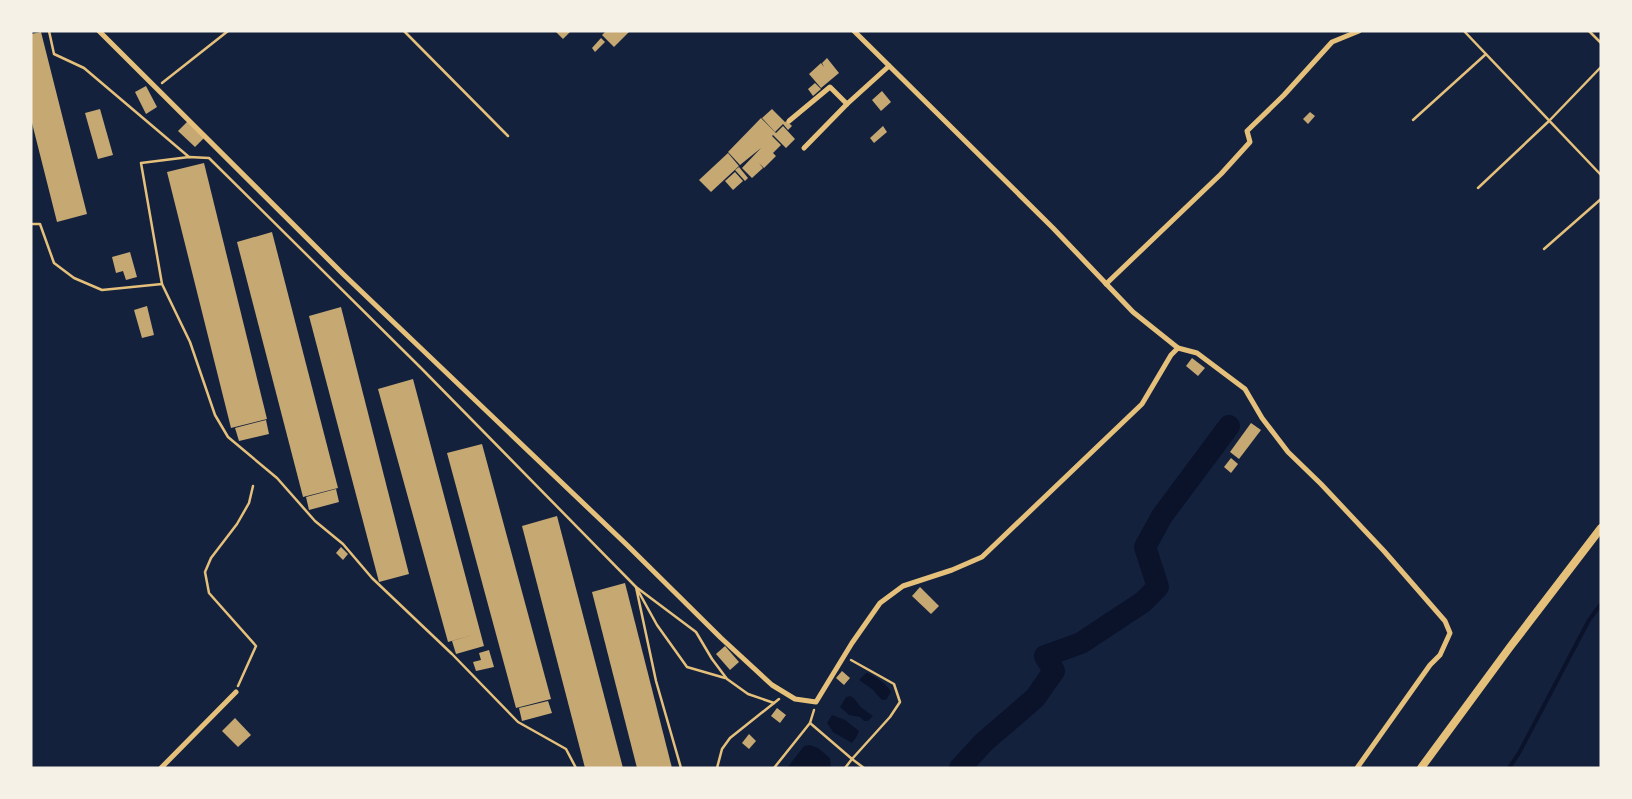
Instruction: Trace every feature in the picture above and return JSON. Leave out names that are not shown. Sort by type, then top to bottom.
[{"type":"street","points":[[99,31],[343,274],[600,519],[721,638],[772,685],[795,699],[816,702],[880,603],[903,586],[952,570],[982,557],[1017,525],[1142,404],[1171,355],[1178,348]]},
{"type":"street","points":[[854,31],[1053,228],[1133,312],[1178,348],[1197,352],[1245,390],[1262,418],[1288,452],[1384,551],[1445,621],[1450,633],[1440,655],[1430,665],[1357,768]]},
{"type":"street","points":[[1106,284],[1221,174],[1250,142],[1247,131],[1284,95],[1332,42],[1359,31]]},
{"type":"street","points":[[804,148],[847,104],[890,66]]},
{"type":"street","points":[[789,121],[830,87],[847,104]]},
{"type":"street","points":[[1421,768],[1601,528]]},
{"type":"street","points":[[162,768],[236,692]]},
{"type":"path","points":[[49,31],[54,54],[84,68],[189,157]]},
{"type":"path","points":[[157,87],[228,31]]},
{"type":"path","points":[[404,31],[508,136]]},
{"type":"path","points":[[1464,31],[1601,175]]},
{"type":"path","points":[[1589,31],[1601,43]]},
{"type":"path","points":[[1413,120],[1486,54]]},
{"type":"path","points":[[1478,188],[1549,121],[1601,66]]},
{"type":"path","points":[[576,768],[566,749],[518,722],[452,654],[372,578],[343,544],[315,522],[277,478],[228,437],[215,415],[190,342],[162,284],[141,163],[189,157],[209,158],[422,368],[636,587],[696,632],[712,659],[727,679],[748,694],[774,703]]},
{"type":"path","points":[[1544,249],[1601,199]]},
{"type":"path","points":[[31,224],[40,224],[54,263],[74,278],[102,290],[162,284]]},
{"type":"path","points":[[236,692],[256,646],[209,593],[206,572],[211,558],[237,524],[249,503],[253,486]]},
{"type":"path","points":[[636,587],[657,625],[687,667],[727,679]]},
{"type":"path","points":[[636,587],[656,681],[681,768]]},
{"type":"path","points":[[844,656],[894,684],[900,702],[890,717],[845,768]]},
{"type":"path","points":[[717,768],[722,749],[730,738],[786,694]]},
{"type":"path","points":[[774,768],[810,723],[816,702]]},
{"type":"path","points":[[810,723],[852,760],[864,768]]},
{"type":"water","points":[[866,673],[884,683],[889,689],[891,692],[886,700],[882,700],[872,689],[859,680]]},
{"type":"water","points":[[850,696],[873,716],[868,721],[849,715],[840,707],[846,697]]},
{"type":"water","points":[[832,715],[845,720],[859,731],[852,743],[833,732],[827,723]]},
{"type":"water","points":[[810,745],[818,748],[830,758],[831,768],[787,768],[804,746]]},
{"type":"building","points":[[555,31],[571,31],[563,39]]},
{"type":"building","points":[[606,31],[630,31],[614,47],[602,35]]},
{"type":"building","points":[[41,32],[87,214],[57,222],[31,124],[31,34]]},
{"type":"building","points":[[601,38],[605,42],[595,52],[592,48]]},
{"type":"building","points":[[827,58],[839,73],[821,88],[809,74],[821,63],[824,67],[822,63]]},
{"type":"building","points":[[815,83],[821,89],[813,96],[808,89]]},
{"type":"building","points":[[146,86],[157,107],[146,114],[135,92]]},
{"type":"building","points":[[882,91],[891,102],[881,111],[872,100]]},
{"type":"building","points":[[100,109],[113,155],[98,159],[85,113]]},
{"type":"building","points":[[772,109],[792,126],[788,130],[783,124],[775,132],[762,118]]},
{"type":"building","points":[[1310,112],[1315,116],[1308,124],[1303,119]]},
{"type":"building","points":[[761,118],[776,133],[783,126],[795,139],[786,148],[773,135],[781,145],[773,153],[776,156],[764,168],[759,163],[763,168],[752,178],[742,168],[761,148],[740,165],[728,152]]},
{"type":"building","points":[[189,120],[205,137],[195,147],[178,131]]},
{"type":"building","points":[[883,126],[887,132],[874,143],[870,138]]},
{"type":"building","points":[[728,153],[739,166],[711,192],[699,180]]},
{"type":"building","points":[[204,163],[267,419],[231,428],[167,172]]},
{"type":"building","points":[[739,167],[748,178],[745,181],[735,170]]},
{"type":"building","points":[[735,172],[743,181],[733,190],[725,181]]},
{"type":"building","points":[[272,232],[338,488],[303,497],[237,242]]},
{"type":"building","points":[[130,252],[137,277],[126,280],[123,271],[116,273],[112,257]]},
{"type":"building","points":[[147,306],[154,335],[142,338],[134,310]]},
{"type":"building","points":[[341,307],[409,574],[379,582],[309,316]]},
{"type":"building","points":[[1192,358],[1205,368],[1198,376],[1186,366]]},
{"type":"building","points":[[413,379],[484,646],[456,654],[452,641],[476,634],[448,642],[378,389]]},
{"type":"building","points":[[266,420],[269,434],[239,441],[235,428]]},
{"type":"building","points":[[1251,423],[1261,430],[1239,459],[1230,452]]},
{"type":"building","points":[[482,444],[551,699],[516,708],[447,453]]},
{"type":"building","points":[[1231,458],[1238,464],[1231,473],[1224,467]]},
{"type":"building","points":[[336,489],[339,502],[309,510],[306,497]]},
{"type":"building","points":[[557,516],[623,768],[585,768],[522,526]]},
{"type":"building","points":[[341,547],[348,554],[343,560],[336,553]]},
{"type":"building","points":[[625,583],[672,768],[637,768],[592,592]]},
{"type":"building","points":[[920,587],[939,606],[931,614],[912,596]]},
{"type":"building","points":[[725,646],[739,662],[730,670],[716,654]]},
{"type":"building","points":[[489,650],[494,667],[476,671],[473,662],[481,660],[479,653]]},
{"type":"building","points":[[842,671],[850,678],[844,685],[836,678]]},
{"type":"building","points":[[548,701],[552,713],[522,721],[519,708]]},
{"type":"building","points":[[777,708],[786,715],[780,723],[771,716]]},
{"type":"building","points":[[235,718],[251,735],[238,747],[222,731]]},
{"type":"building","points":[[749,734],[756,741],[749,749],[742,743]]},
{"type":"waterway","points":[[960,768],[984,742],[1035,698],[1054,671],[1045,656],[1081,643],[1143,602],[1158,587],[1145,547],[1162,516],[1229,426]]},
{"type":"waterway","points":[[1509,768],[1519,753],[1589,620],[1601,604]]}]
